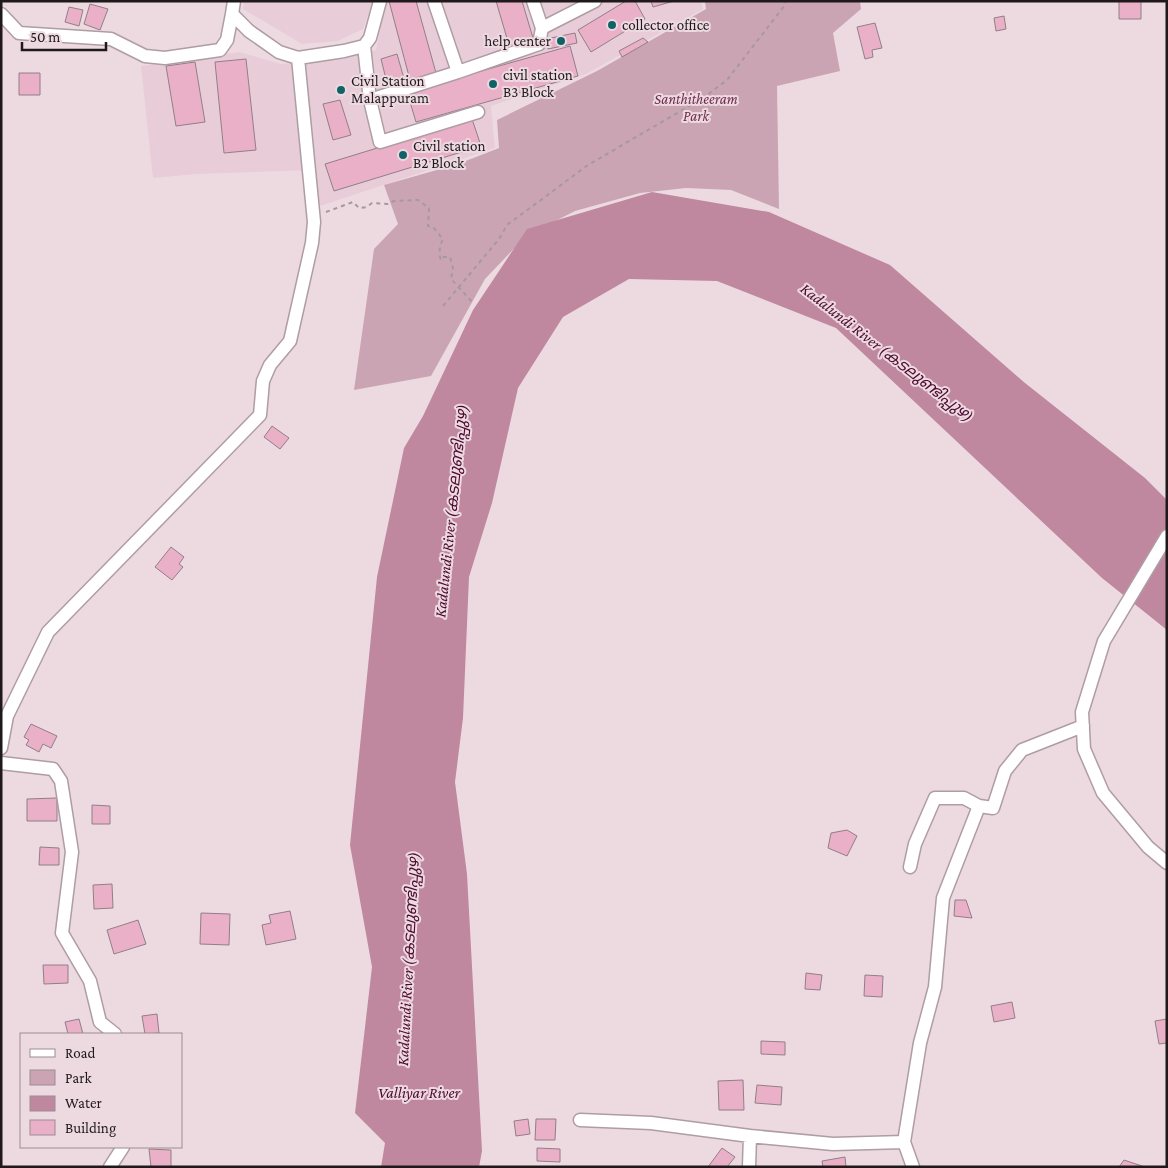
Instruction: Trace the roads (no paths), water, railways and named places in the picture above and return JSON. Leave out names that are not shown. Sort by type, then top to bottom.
[{"type":"street","points":[[1,14],[19,33],[111,39],[145,56],[165,58],[220,50],[227,40],[234,1]]},
{"type":"street","points":[[232,14],[249,31],[279,52],[298,58],[364,46],[370,38],[380,1]]},
{"type":"street","points":[[434,1],[458,72]]},
{"type":"street","points":[[370,100],[539,44],[542,28],[533,1]]},
{"type":"street","points":[[542,28],[594,1]]},
{"type":"street","points":[[364,46],[370,100],[380,142],[478,112]]},
{"type":"street","points":[[114,1033],[100,1022],[90,982],[62,933],[72,852],[61,781],[53,769],[2,763],[1,749],[7,716],[48,632],[260,415],[263,381],[270,365],[290,341],[312,243],[313,215],[298,58]]},
{"type":"street","points":[[1167,536],[1104,641],[1082,712],[1084,749],[1103,793],[1148,847],[1167,863]]},
{"type":"street","points":[[910,867],[915,844],[935,798],[964,798],[979,806],[993,808],[1005,771],[1022,750],[1083,726]]},
{"type":"street","points":[[913,1167],[904,1142],[920,1043],[935,987],[943,898],[979,806]]},
{"type":"street","points":[[580,1120],[651,1123],[750,1136],[833,1144],[904,1142]]},
{"type":"street","points":[[749,1167],[750,1136]]},
{"type":"street","points":[[110,1167],[122,1148]]},
{"type":"water","name":"Valliyar River","points":[[652,192],[769,212],[890,265],[1025,383],[1145,478],[1167,500],[1167,630],[1102,578],[836,328],[717,281],[629,279],[563,317],[518,388],[492,503],[469,577],[463,718],[455,782],[467,874],[482,1151],[479,1167],[381,1167],[385,1143],[355,1113],[372,967],[350,845],[377,577],[404,448],[423,416],[473,310],[527,229]]},
{"type":"place","name":"collector office","points":[[612,25]]},
{"type":"place","name":"help center","points":[[561,41]]},
{"type":"place","name":"civil station B3 Block","points":[[493,84]]},
{"type":"place","name":"Civil Station Malappuram","points":[[341,90]]},
{"type":"place","name":"Civil station B2 Block","points":[[403,155]]},
{"type":"park label","name":"Santhitheeram Park","points":[[696,108]]},
{"type":"water label","name":"Kadalundi River (കടലുണ്ടിപ്പുഴ)","points":[[887,352]]},
{"type":"water label","name":"Kadalundi River (കടലുണ്ടിപ്പുഴ)","points":[[451,511]]},
{"type":"water label","name":"Kadalundi River (കടലുണ്ടിപ്പുഴ)","points":[[408,959]]}]
